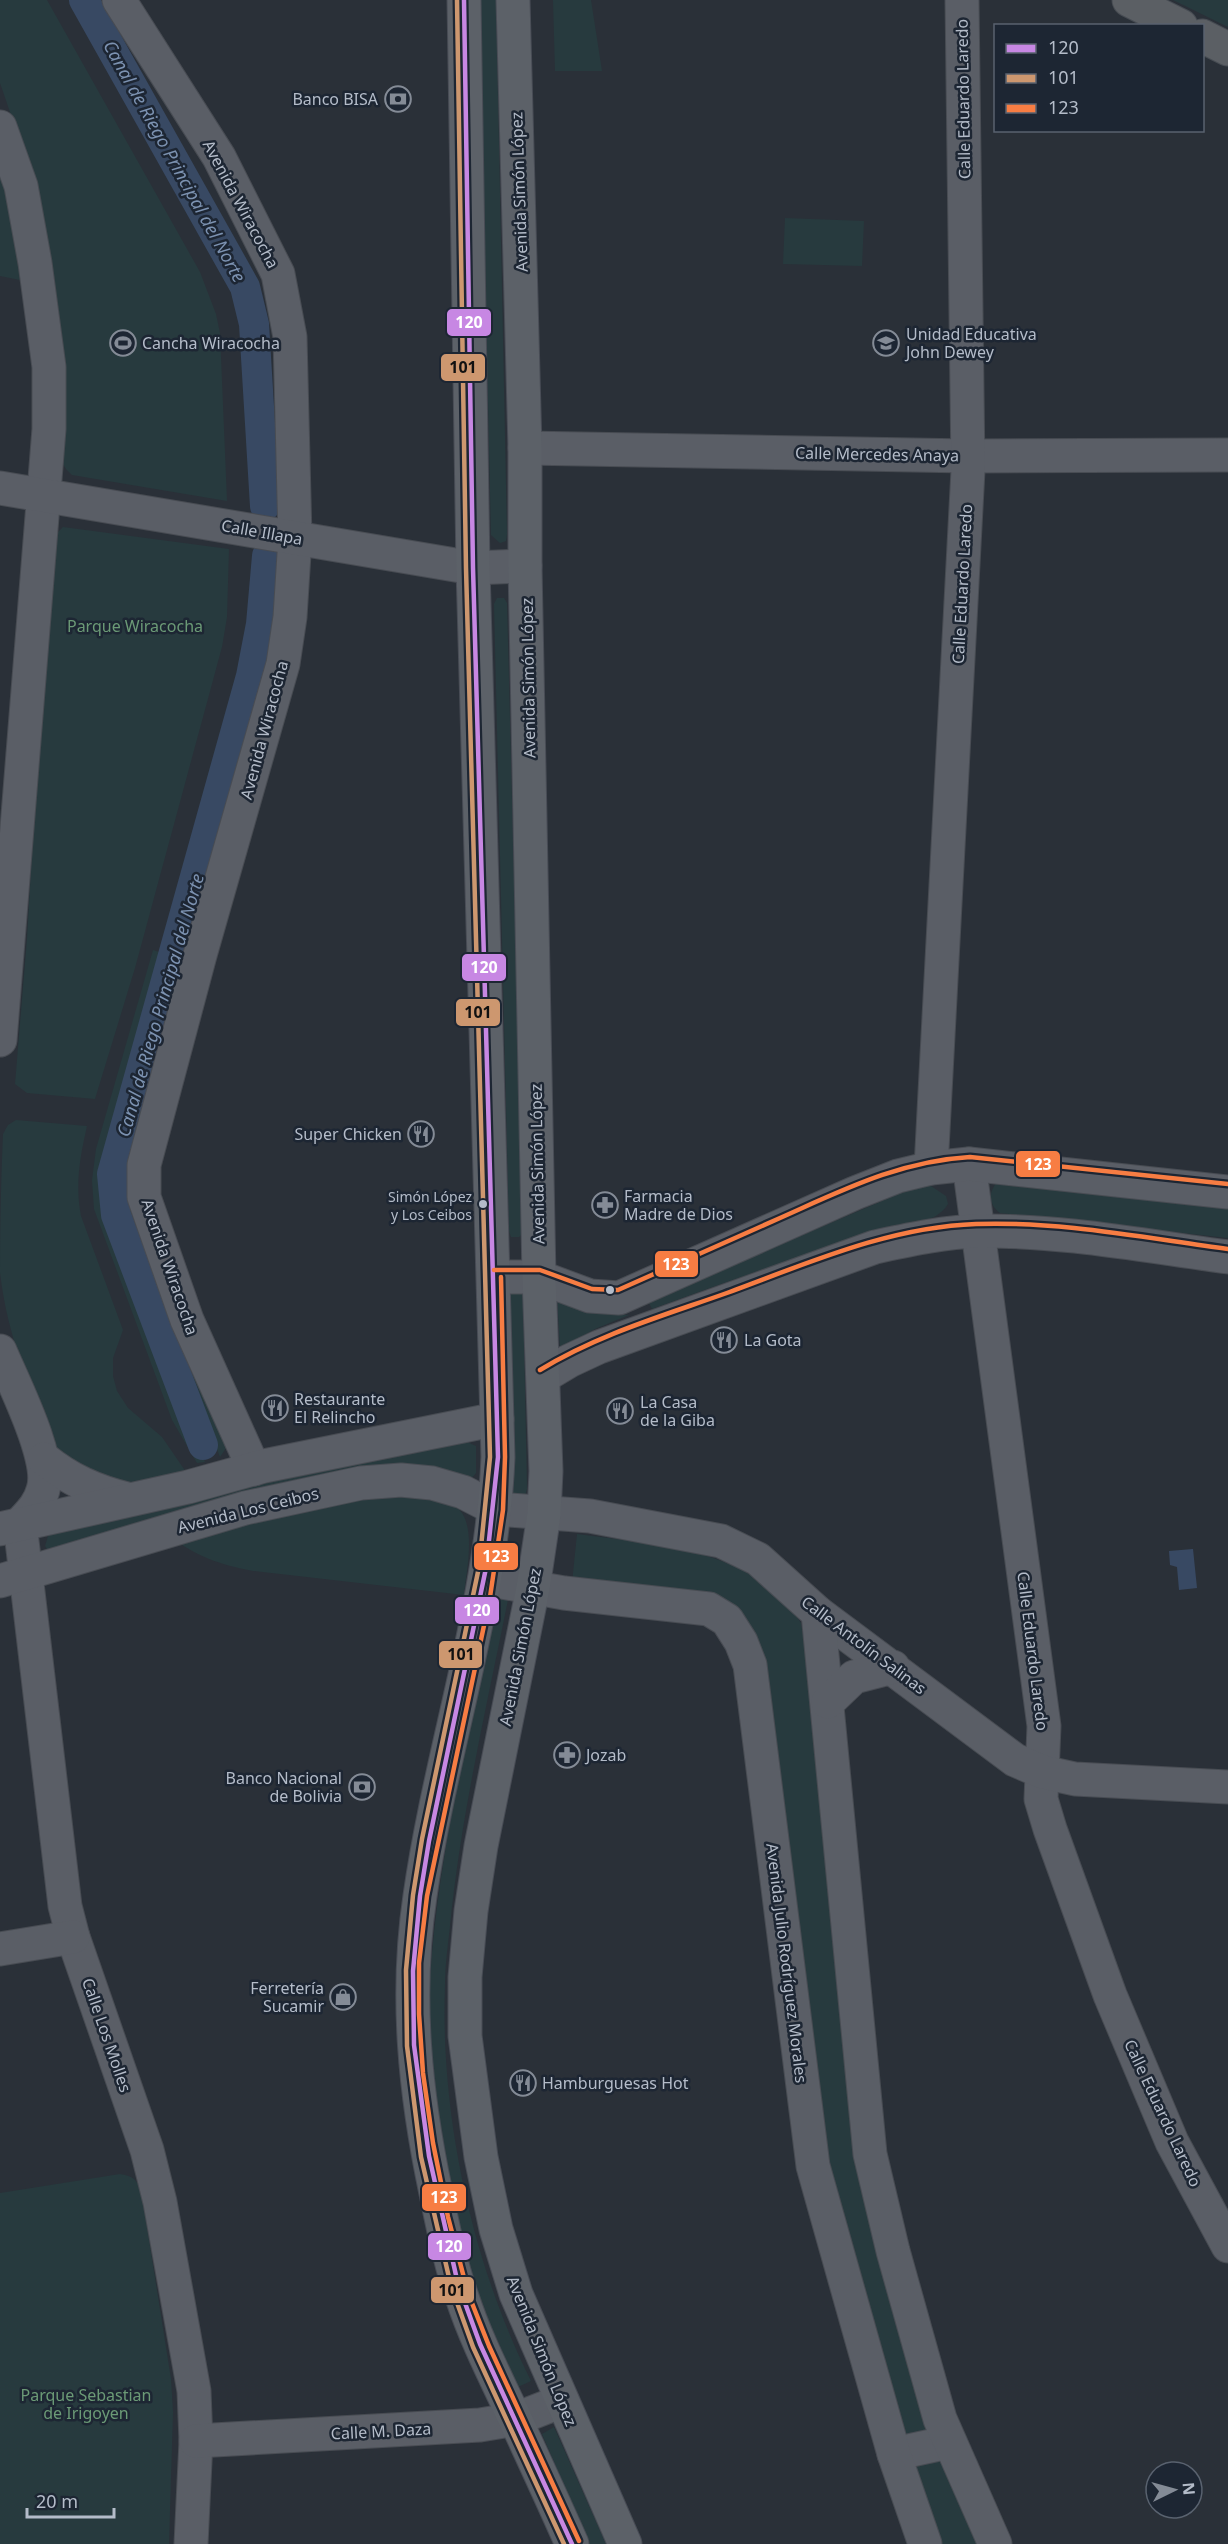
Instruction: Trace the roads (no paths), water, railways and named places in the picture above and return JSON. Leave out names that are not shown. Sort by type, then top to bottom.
[{"type":"highway","points":[[1129,0],[1176,24]]},
{"type":"highway","points":[[1204,37],[1228,49]]},
{"type":"main road","points":[[465,0],[473,568],[498,1457],[496,1509],[485,1579],[420,1894],[412,1962],[411,2014],[416,2074],[426,2145],[441,2219],[461,2295],[482,2349],[572,2544]]},
{"type":"main road","name":"Avenida Simón López","points":[[513,0],[525,448],[525,566],[539,1277],[546,1470],[544,1514],[532,1588],[481,1846],[471,1911],[465,1977],[465,2036],[480,2157],[496,2229],[516,2294],[625,2544]]},
{"type":"street","name":"Avenida Wiracocha","points":[[120,0],[219,158],[278,274],[290,337],[295,538],[291,617],[283,664],[200,955],[144,1165],[144,1197],[187,1320],[254,1469]]},
{"type":"street","name":"Calle Eduardo Laredo","points":[[931,1168],[968,456],[962,0]]},
{"type":"street","points":[[0,127],[21,186],[35,263],[49,367],[49,429],[0,1040]]},
{"type":"street","name":"Calle Mercedes Anaya","points":[[525,448],[968,456],[1228,455]]},
{"type":"street","name":"Calle Illapa","points":[[0,488],[473,568],[525,566]]},
{"type":"street","name":"Calle Eduardo Laredo","points":[[969,1164],[976,1231],[1044,1726],[1041,1799],[1110,1995],[1172,2142],[1228,2246]]},
{"type":"street","points":[[494,1277],[539,1277],[590,1296],[619,1298],[855,1193],[898,1176],[931,1168],[969,1164],[1228,1192]]},
{"type":"street","points":[[544,1376],[569,1360],[599,1347],[874,1247],[914,1239],[976,1231],[1045,1233],[1228,1257]]},
{"type":"street","points":[[630,1295],[646,1330]]},
{"type":"street","points":[[0,1351],[44,1459],[44,1488],[37,1506],[10,1526]]},
{"type":"street","points":[[10,1526],[254,1469],[497,1419]]},
{"type":"street","points":[[44,1459],[65,1476],[80,1484],[99,1492],[127,1499]]},
{"type":"street","name":"Avenida Los Ceibos","points":[[12,1578],[204,1519],[361,1483],[401,1480],[432,1483],[462,1492],[496,1509]]},
{"type":"street","name":"Calle Antolín Salinas","points":[[496,1509],[590,1516],[721,1541],[758,1559],[818,1613],[1015,1760],[1043,1773],[1075,1779],[1228,1787]]},
{"type":"street","name":"Calle Los Molles","points":[[10,1526],[12,1578],[65,1906],[73,1937],[147,2150],[160,2202],[194,2391],[196,2441],[191,2544]]},
{"type":"street","name":"Avenida Julio Rodríguez Morales","points":[[485,1579],[532,1588],[709,1609],[727,1620],[741,1642],[750,1665],[813,2166],[894,2454],[925,2544]]},
{"type":"street","points":[[818,1613],[870,2154],[893,2251],[940,2419],[995,2544]]},
{"type":"street","points":[[828,1702],[854,1677],[893,1667]]},
{"type":"street","points":[[0,1949],[73,1937]]},
{"type":"street","name":"Calle M. Daza","points":[[196,2441],[480,2425],[516,2419],[562,2401]]},
{"type":"street","points":[[894,2454],[949,2442]]},
{"type":"water","points":[[1193,1549],[1197,1588],[1179,1590],[1177,1567],[1170,1565],[1169,1551]]},
{"type":"waterway","name":"Canal de Riego Principal del Norte","points":[[84,0],[245,287],[254,324],[265,506]]},
{"type":"waterway","name":"Canal de Riego Principal del Norte","points":[[203,1445],[116,1215],[112,1174],[251,676],[261,624],[267,556]]},
{"type":"place","name":"Banco BISA","points":[[398,99]]},
{"type":"place","name":"Cancha Wiracocha","points":[[123,343]]},
{"type":"place","name":"Unidad Educativa John Dewey","points":[[886,343]]},
{"type":"place","name":"Super Chicken","points":[[421,1134]]},
{"type":"place","name":"Simón López y Los Ceibos","points":[[483,1204]]},
{"type":"place","name":"Farmacia Madre de Dios","points":[[605,1205]]},
{"type":"place","name":"La Gota","points":[[724,1340]]},
{"type":"place","name":"Restaurante El Relincho","points":[[275,1408]]},
{"type":"place","name":"La Casa de la Giba","points":[[620,1411]]},
{"type":"place","name":"Jozab","points":[[567,1755]]},
{"type":"place","name":"Banco Nacional de Bolivia","points":[[362,1787]]},
{"type":"place","name":"Ferretería Sucamir","points":[[343,1997]]},
{"type":"place","name":"Hamburguesas Hot","points":[[523,2083]]},
{"type":"park label","name":"Parque Wiracocha","points":[[135,626]]},
{"type":"park label","name":"Parque Sebastian de Irigoyen","points":[[86,2404]]}]
